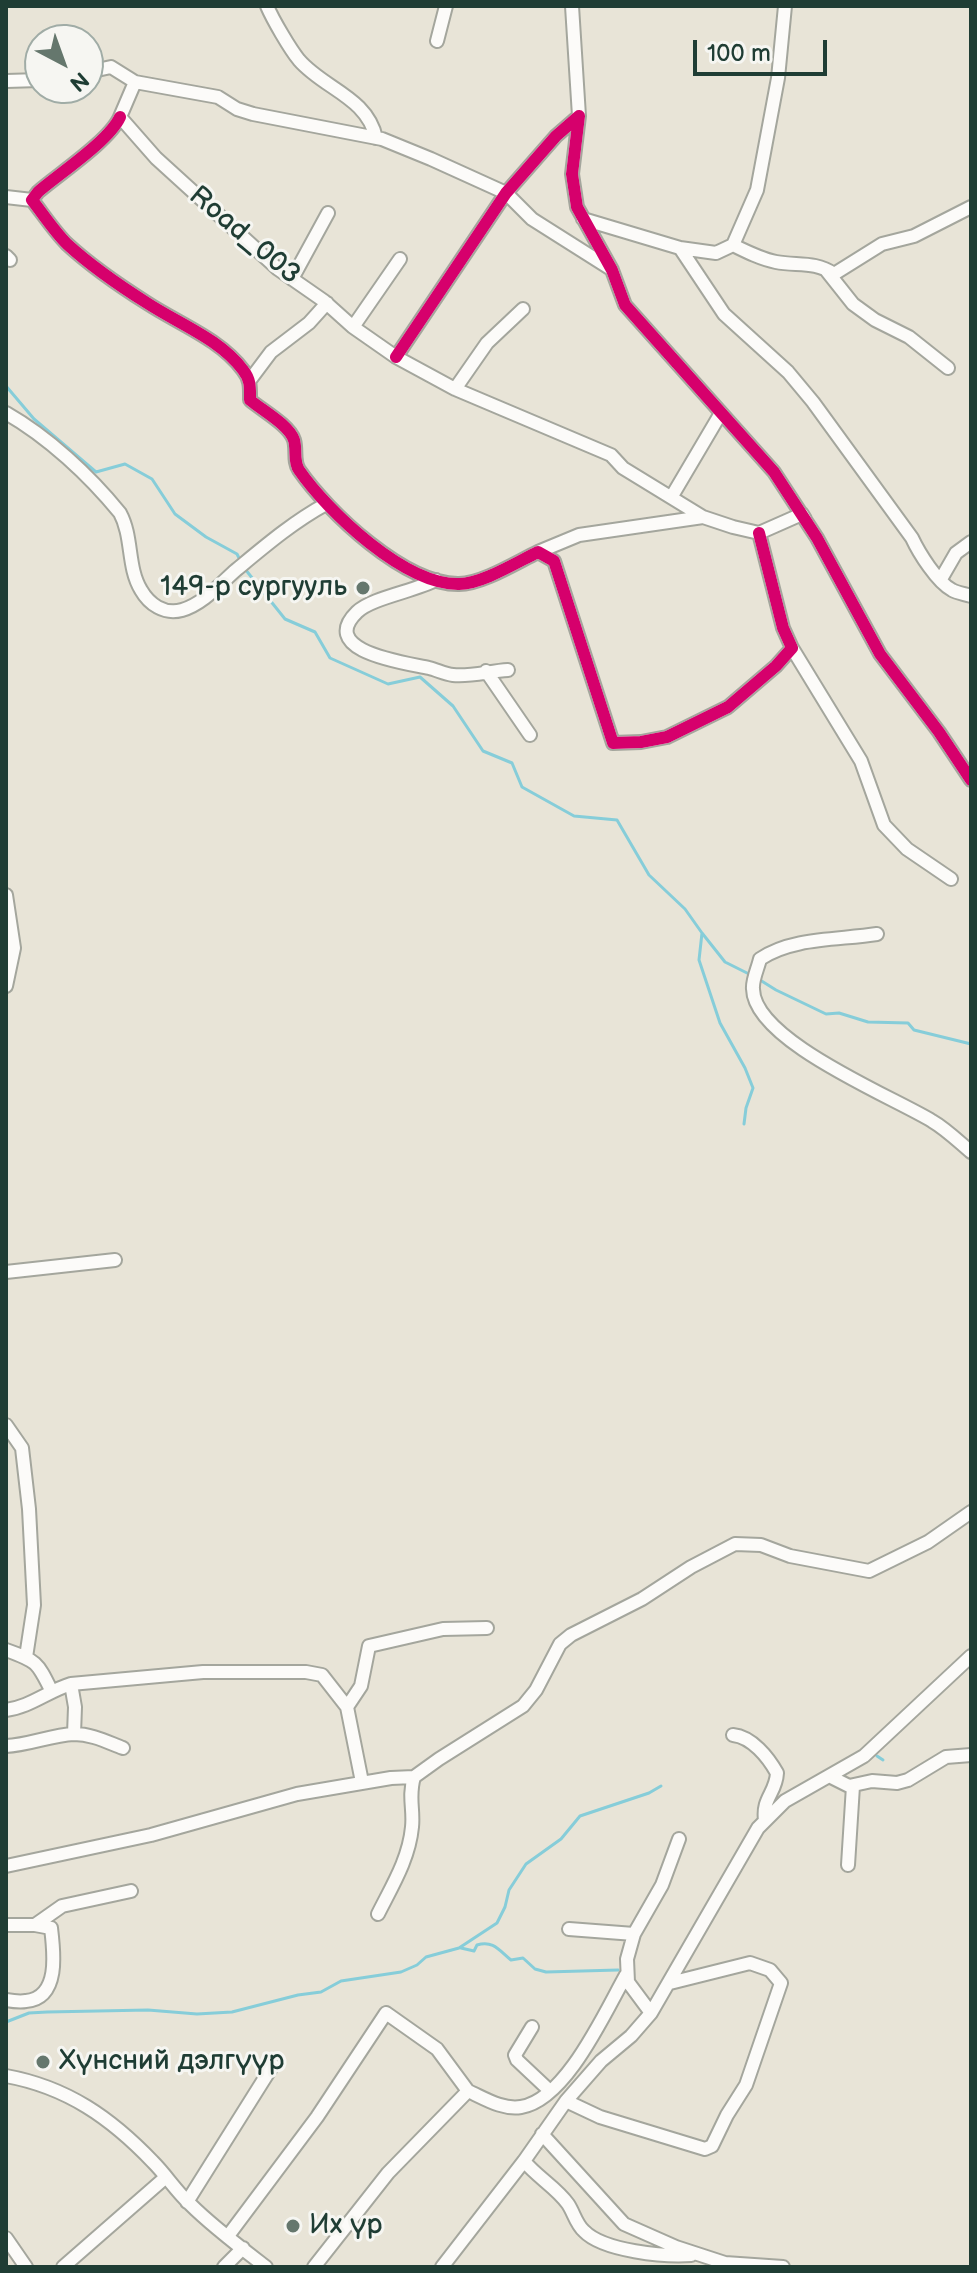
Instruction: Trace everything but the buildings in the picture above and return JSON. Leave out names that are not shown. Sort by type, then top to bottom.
[{"type":"street","points":[[267,6],[299,59],[357,103],[374,127],[376,138]]},
{"type":"street","points":[[437,41],[446,6]]},
{"type":"street","points":[[572,6],[579,116],[572,174],[577,207],[612,270],[625,305],[758,452],[817,538],[880,654],[971,780]]},
{"type":"street","points":[[583,219],[680,248],[716,253],[733,245],[757,190],[778,78],[785,6]]},
{"type":"street","points":[[104,69],[111,67],[135,82],[218,97],[237,109],[253,114],[376,138],[506,193],[532,219],[612,270]]},
{"type":"street","points":[[32,200],[116,126],[135,82]]},
{"type":"street","points":[[396,357],[506,193],[556,136],[579,116]]},
{"type":"street","name":"Road_003","points":[[120,117],[156,158],[278,269],[396,357],[455,389],[611,455],[623,468],[703,517]]},
{"type":"street","points":[[6,197],[32,200],[66,243],[148,305],[207,338],[242,368],[250,380],[250,400],[288,428],[295,442],[299,470],[326,504],[359,537],[410,569],[436,580],[458,585],[473,582],[579,535],[703,517],[759,533],[802,514]]},
{"type":"street","points":[[733,245],[775,262],[808,263],[824,267],[834,274],[882,244],[914,236],[971,207]]},
{"type":"street","points":[[292,279],[328,213]]},
{"type":"street","points":[[680,248],[724,314],[788,372],[813,402],[912,538],[919,553],[951,590],[971,596]]},
{"type":"street","points":[[353,327],[400,259]]},
{"type":"street","points":[[824,267],[853,304],[875,320],[909,337],[948,368]]},
{"type":"street","points":[[250,380],[271,352],[309,323],[327,303]]},
{"type":"street","points":[[455,389],[487,343],[523,309]]},
{"type":"street","points":[[6,413],[48,443],[120,513],[129,537],[135,578],[149,601],[168,611],[191,606],[301,517],[326,504]]},
{"type":"street","points":[[672,496],[721,413]]},
{"type":"street","points":[[759,533],[783,628],[861,761],[884,825],[907,849],[951,879]]},
{"type":"street","points":[[941,579],[956,553],[971,542]]},
{"type":"street","points":[[538,552],[554,561],[613,743],[667,737],[728,707],[792,648]]},
{"type":"street","points":[[436,580],[422,588],[364,606],[348,625],[348,635],[353,645],[394,662],[454,675],[508,670]]},
{"type":"street","points":[[486,671],[530,735]]},
{"type":"street","points":[[6,895],[14,948],[6,986]]},
{"type":"street","points":[[877,934],[794,945],[760,959],[753,990],[760,1011],[822,1064],[933,1121],[971,1152]]},
{"type":"street","points":[[6,1272],[115,1260]]},
{"type":"street","points":[[6,1425],[22,1448],[29,1509],[34,1605],[26,1657]]},
{"type":"street","points":[[6,1866],[151,1835],[297,1794],[362,1782],[414,1777],[523,1706],[542,1679],[560,1644],[571,1635],[642,1599],[691,1567],[735,1544],[761,1545],[790,1556],[869,1571],[928,1542],[971,1512]]},
{"type":"street","points":[[347,1707],[361,1686],[369,1646],[443,1629],[487,1628]]},
{"type":"street","points":[[6,1650],[32,1660],[41,1669],[51,1690]]},
{"type":"street","points":[[442,2267],[566,2101],[651,2013],[758,1828],[785,1801],[864,1756],[971,1656]]},
{"type":"street","points":[[6,1710],[38,1700],[51,1690],[71,1684],[203,1672],[306,1672],[322,1675],[347,1707],[362,1782]]},
{"type":"street","points":[[71,1684],[75,1707],[74,1734]]},
{"type":"street","points":[[6,1746],[28,1745],[74,1734],[94,1737],[123,1748]]},
{"type":"street","points":[[733,1735],[748,1740],[761,1751],[777,1773],[777,1782],[764,1805],[765,1820]]},
{"type":"street","points":[[831,1777],[853,1786],[872,1781],[905,1781],[946,1757],[971,1755]]},
{"type":"street","points":[[378,1914],[407,1856],[413,1824],[409,1798],[414,1777]]},
{"type":"street","points":[[848,1865],[853,1786]]},
{"type":"street","points":[[651,2013],[628,1982],[629,1945],[662,1885],[679,1839]]},
{"type":"street","points":[[35,1925],[62,1906],[131,1891]]},
{"type":"street","points":[[6,1925],[51,1928],[54,1952],[51,1980],[43,1995],[28,2001],[6,2000]]},
{"type":"street","points":[[569,1929],[634,1934]]},
{"type":"street","points":[[566,2101],[600,2117],[709,2149],[746,2085],[781,1983],[770,1970],[750,1963],[670,1983]]},
{"type":"street","points":[[228,2236],[317,2117],[386,2013],[437,2049],[468,2091],[504,2106],[516,2107],[534,2102],[550,2091],[573,2067],[626,1975]]},
{"type":"street","points":[[532,2027],[515,2055],[550,2091]]},
{"type":"street","points":[[187,2202],[273,2065]]},
{"type":"street","points":[[573,2067],[587,2077]]},
{"type":"street","points":[[6,2076],[63,2092],[92,2108],[125,2134],[187,2202],[266,2267]]},
{"type":"street","points":[[314,2267],[388,2173],[468,2091]]},
{"type":"street","points":[[542,2134],[624,2224],[725,2263],[783,2267]]},
{"type":"street","points":[[524,2161],[569,2205],[585,2232],[600,2241],[640,2252],[674,2256],[696,2254]]},
{"type":"street","points":[[63,2267],[166,2177]]},
{"type":"street","points":[[6,2238],[24,2263],[10,2267]]},
{"type":"street","points":[[224,2267],[243,2248]]},
{"type":"waterway","points":[[6,386],[34,419],[96,472],[125,464],[152,479],[175,514],[206,537],[237,554],[241,562]]},
{"type":"waterway","points":[[245,569],[285,619],[315,632],[330,658],[388,684],[420,677],[453,706],[483,751],[512,763],[522,787],[574,816],[617,820],[649,875],[685,909],[702,933],[699,960],[720,1023],[753,1088],[744,1124]]},
{"type":"waterway","points":[[702,933],[725,962],[749,974]]},
{"type":"waterway","points":[[760,980],[826,1014],[839,1013],[868,1022],[908,1023],[914,1030],[971,1044]]},
{"type":"waterway","points":[[877,1756],[883,1760]]},
{"type":"waterway","points":[[6,2022],[29,2013],[47,2012],[232,2012],[321,1992],[341,1981],[401,1972],[426,1957],[459,1948],[497,1923],[509,1890],[526,1864],[561,1839],[580,1816],[661,1786]]},
{"type":"waterway","points":[[461,1948],[474,1951],[477,1945],[492,1945],[511,1960],[523,1958],[535,1969],[546,1972],[618,1970]]},
{"type":"cycle path","points":[[396,357],[506,193],[556,136],[579,116],[572,174],[577,207],[612,270],[625,305],[774,472],[817,538],[880,654],[971,780]]},
{"type":"cycle path","points":[[120,117],[106,136],[32,200],[53,228],[67,244],[106,275],[211,341],[234,359],[250,384],[250,400],[291,434],[297,467],[312,487],[348,525],[392,559],[415,573],[459,584],[489,577],[538,552],[554,561],[613,743],[667,737],[728,707],[792,648],[783,628],[759,533]]},
{"type":"place","name":"149-р сургууль","points":[[363,588]]},
{"type":"place","name":"Хүнсний дэлгүүр","points":[[43,2062]]},
{"type":"place","name":"Их үр","points":[[293,2226]]}]
